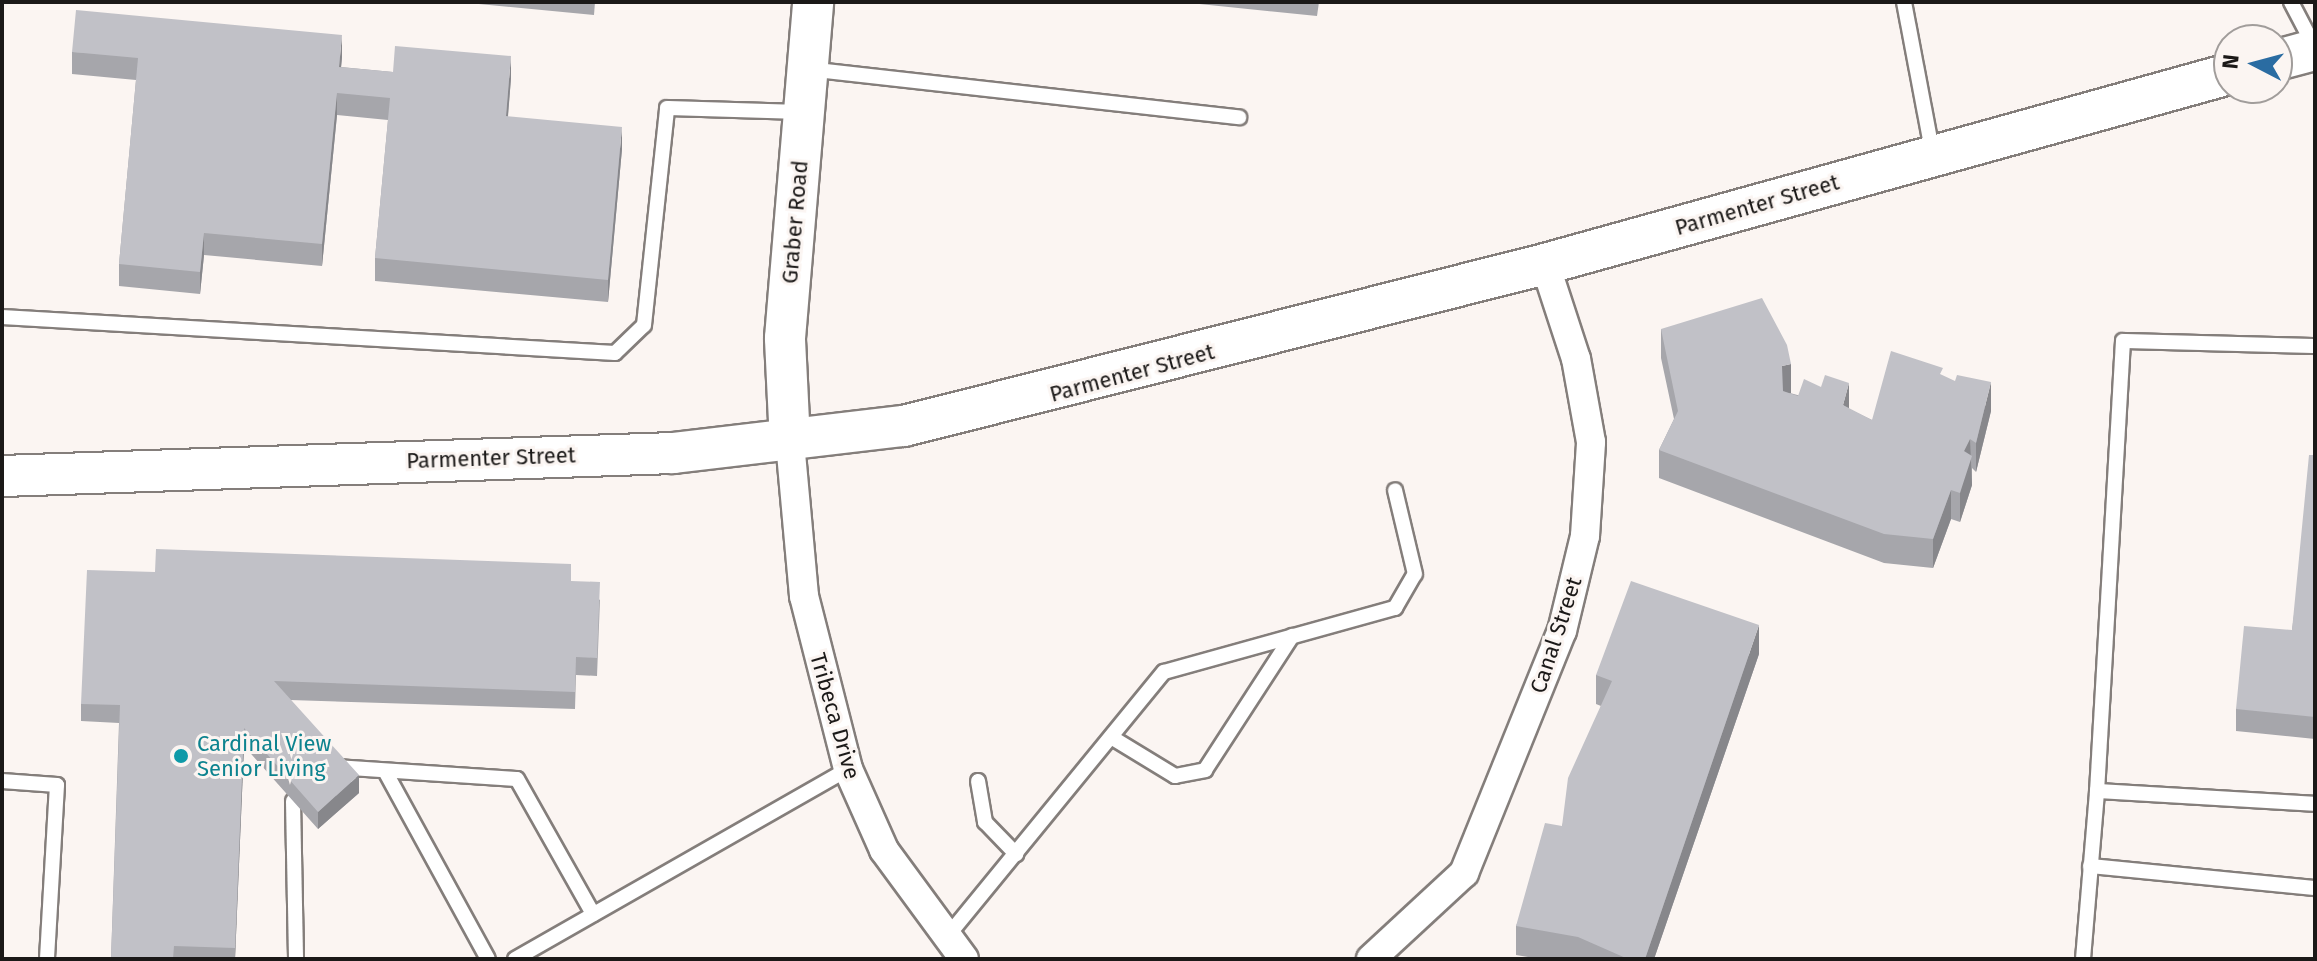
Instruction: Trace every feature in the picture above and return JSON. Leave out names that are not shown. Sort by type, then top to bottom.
[{"type":"street","name":"Graber Road","points":[[790,442],[785,338],[813,2]]},
{"type":"street","points":[[2293,55],[2315,49]]},
{"type":"street","name":"Parmenter Street","points":[[2,476],[673,453],[790,442],[1028,400],[1545,264],[2213,78]]},
{"type":"street","name":"Canal Street","points":[[1371,959],[1464,873],[1562,631],[1585,536],[1591,442],[1576,359],[1545,264]]},
{"type":"street","name":"Tribeca Drive","points":[[790,442],[804,596],[848,769],[884,850],[955,948]]},
{"type":"lane","points":[[1904,2],[1933,155]]},
{"type":"lane","points":[[2291,2],[2315,49]]},
{"type":"lane","points":[[808,69],[1239,117]]},
{"type":"lane","points":[[2,317],[615,353],[644,325],[667,108],[804,112]]},
{"type":"lane","points":[[2083,959],[2097,791],[2123,341],[2315,346]]},
{"type":"lane","points":[[955,948],[1016,854],[1164,672],[1395,608],[1408,593],[1415,574],[1395,490]]},
{"type":"lane","points":[[1111,737],[1175,776],[1205,770],[1292,636]]},
{"type":"lane","points":[[335,766],[517,779],[593,914]]},
{"type":"lane","points":[[515,959],[848,769]]},
{"type":"lane","points":[[385,771],[488,959]]},
{"type":"lane","points":[[2,781],[57,785],[47,959]]},
{"type":"lane","points":[[978,781],[985,822],[1016,854]]},
{"type":"lane","points":[[2097,791],[2315,804]]},
{"type":"lane","points":[[293,801],[296,959]]},
{"type":"lane","points":[[2090,866],[2315,888]]},
{"type":"building","points":[[76,10],[342,35],[339,67],[393,72],[395,46],[511,56],[506,116],[622,127],[608,280],[375,258],[390,98],[337,93],[322,244],[204,233],[200,272],[119,264],[138,58],[72,52]]},
{"type":"building","points":[[1762,298],[1787,345],[1791,364],[1782,366],[1783,391],[1798,396],[1804,379],[1821,387],[1825,375],[1849,383],[1843,405],[1872,420],[1891,351],[1943,368],[1940,374],[1955,381],[1957,375],[1991,382],[1976,443],[1970,439],[1964,451],[1972,456],[1960,493],[1951,490],[1933,539],[1884,534],[1659,450],[1678,411],[1661,329]]},
{"type":"building","points":[[2309,455],[2315,455],[2315,717],[2236,709],[2244,626],[2292,630]]},
{"type":"building","name":"Cardinal View Senior Living","points":[[156,549],[571,564],[571,581],[600,582],[597,658],[576,657],[575,692],[274,681],[359,775],[318,812],[244,728],[235,948],[174,946],[173,959],[111,959],[120,705],[81,704],[87,570],[155,572]]},
{"type":"building","points":[[1631,581],[1759,625],[1645,959],[1628,959],[1578,937],[1516,926],[1545,823],[1562,826],[1568,778],[1612,681],[1596,675]]},
{"type":"place","name":"Cardinal View Senior Living","points":[[181,756]]}]
